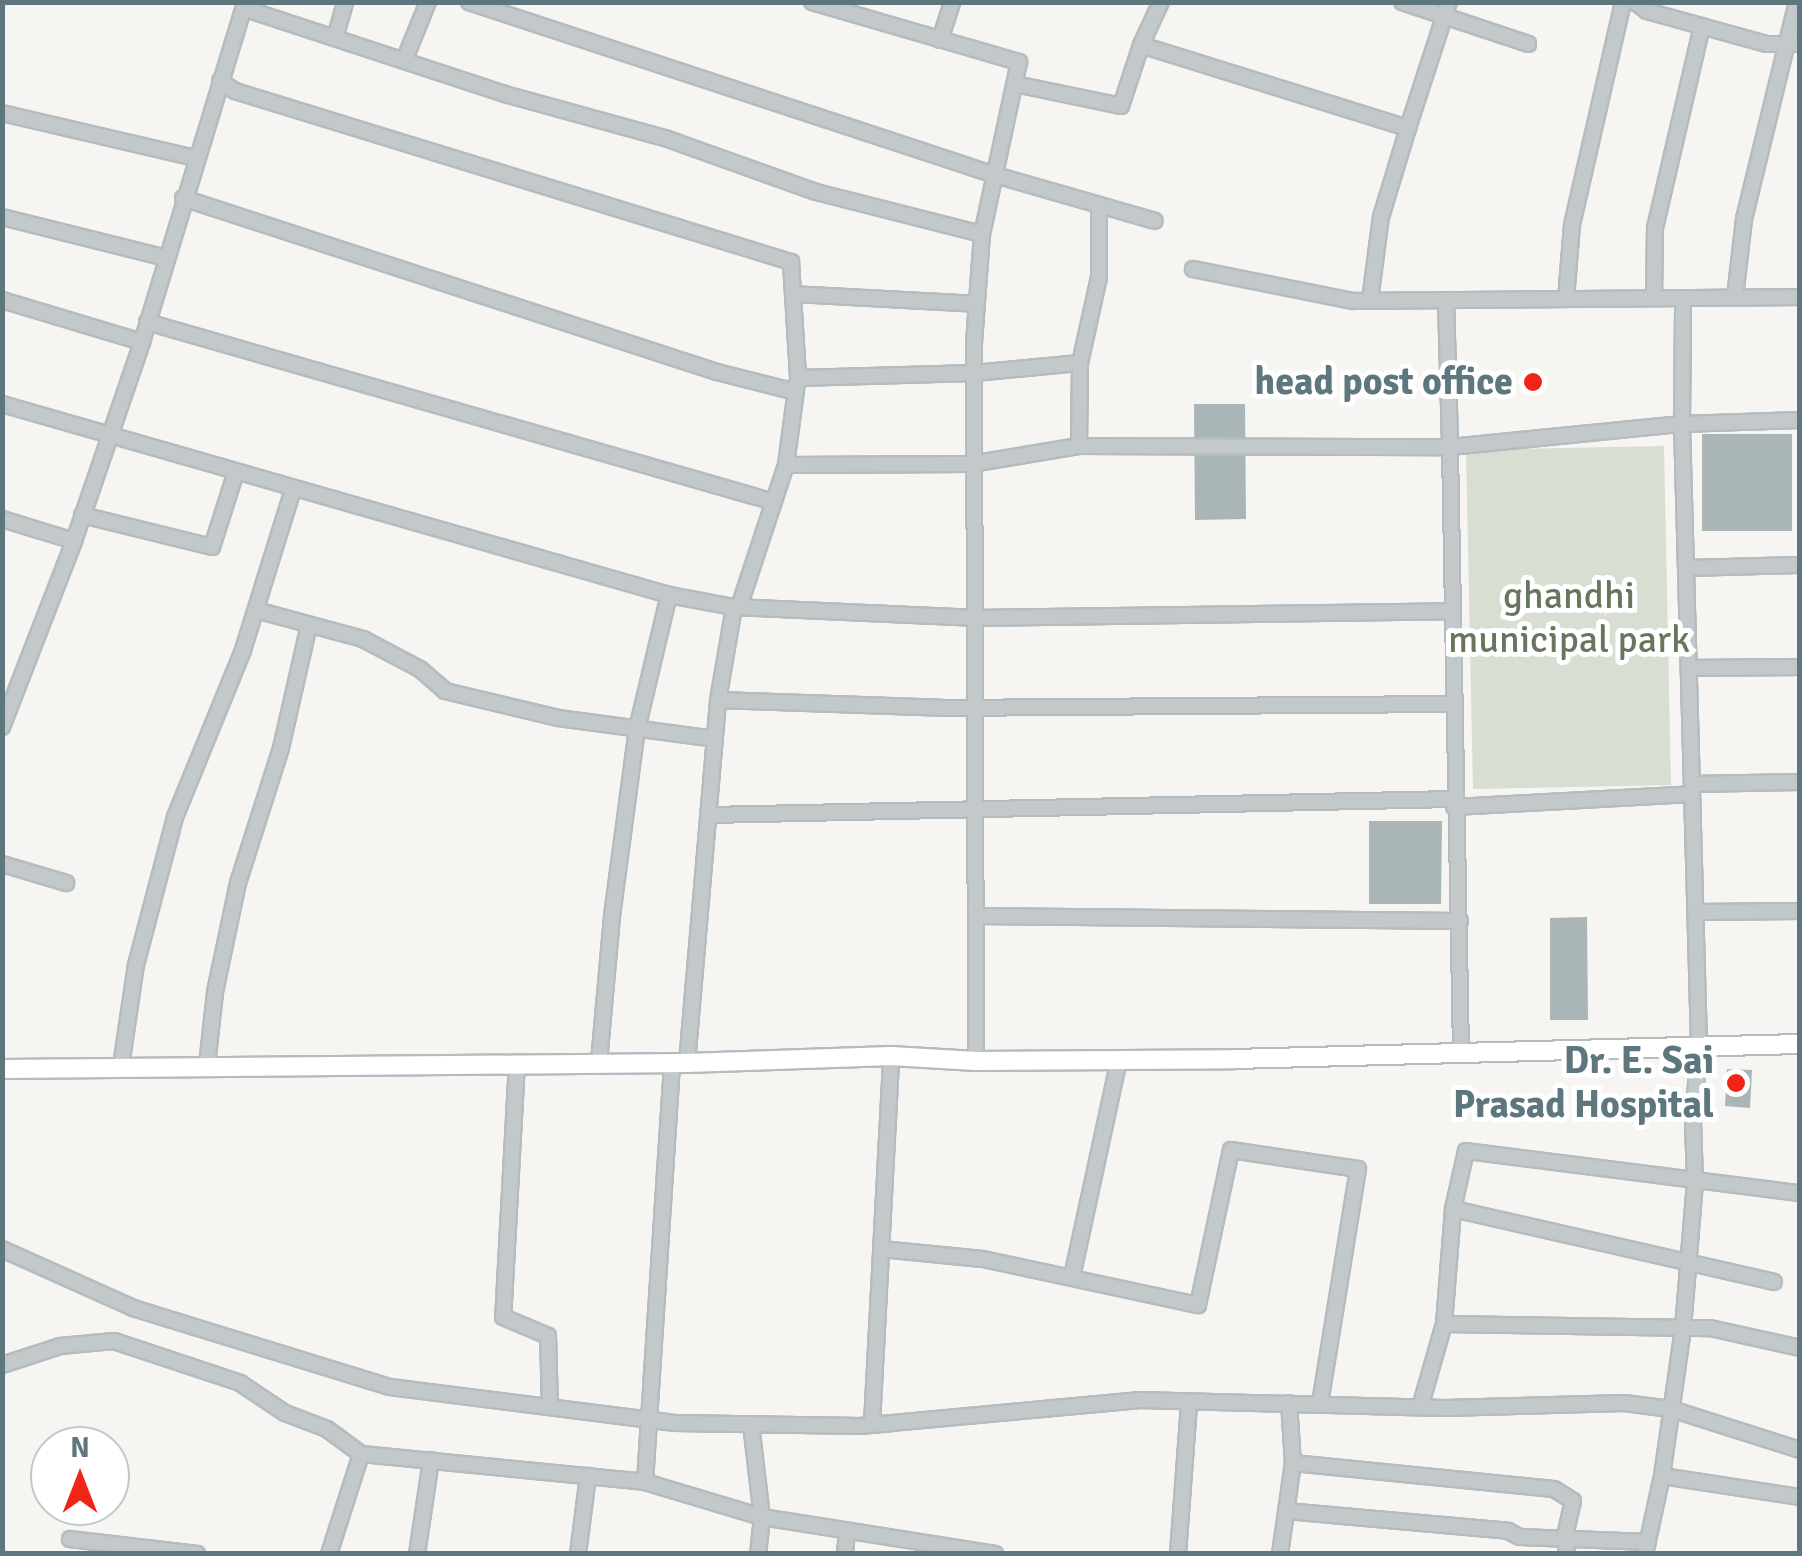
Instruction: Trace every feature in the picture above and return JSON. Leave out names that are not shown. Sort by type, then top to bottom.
[{"type":"street","points":[[335,38],[345,2]]},
{"type":"street","points":[[404,61],[428,2]]},
{"type":"street","points":[[469,2],[994,176],[1155,221]]},
{"type":"street","points":[[812,2],[1019,62],[982,234],[974,372],[971,464],[976,1062]]},
{"type":"street","points":[[940,40],[952,2]]},
{"type":"street","points":[[1015,84],[1121,106],[1141,45],[1162,2]]},
{"type":"street","points":[[1402,2],[1446,10],[1528,44]]},
{"type":"street","points":[[1566,299],[1572,225],[1623,2]]},
{"type":"street","points":[[1736,298],[1744,219],[1792,44],[1798,2]]},
{"type":"street","points":[[2,727],[74,541],[142,342],[244,5],[404,61],[665,138],[816,192],[982,234]]},
{"type":"street","points":[[1644,5],[1766,44],[1792,44]]},
{"type":"street","points":[[1370,300],[1380,216],[1446,10]]},
{"type":"street","points":[[1654,298],[1655,228],[1702,26]]},
{"type":"street","points":[[1141,45],[1408,128]]},
{"type":"street","points":[[220,81],[235,91],[791,262],[797,384],[786,465],[737,605],[718,700],[710,815],[680,1063],[645,1482]]},
{"type":"street","points":[[2,113],[195,158]]},
{"type":"street","points":[[183,198],[717,372],[797,384],[1080,364]]},
{"type":"street","points":[[1079,446],[1080,364],[1099,276],[1099,205]]},
{"type":"street","points":[[2,218],[166,258]]},
{"type":"street","points":[[1193,268],[1370,300],[1800,297]]},
{"type":"street","points":[[793,294],[977,304]]},
{"type":"street","points":[[1286,1512],[1647,1548],[1662,1476],[1683,1328],[1695,1182],[1693,1122],[1699,1045],[1682,424],[1683,298]]},
{"type":"street","points":[[2,300],[142,342]]},
{"type":"street","points":[[1446,300],[1461,1054]]},
{"type":"street","points":[[148,322],[774,502]]},
{"type":"street","points":[[2,404],[669,595],[737,605],[973,618],[1452,611]]},
{"type":"street","points":[[786,465],[971,464],[1079,446],[1450,446],[1682,424],[1800,420]]},
{"type":"street","points":[[82,515],[212,547],[236,472]]},
{"type":"street","points":[[121,1066],[136,965],[175,817],[256,610],[293,489]]},
{"type":"street","points":[[2,520],[74,541]]},
{"type":"street","points":[[1686,568],[1800,565]]},
{"type":"street","points":[[598,1062],[636,729],[669,595]]},
{"type":"street","points":[[256,610],[363,639],[420,669],[445,691],[558,718],[715,740]]},
{"type":"street","points":[[207,1065],[215,992],[238,883],[280,748],[309,625]]},
{"type":"street","points":[[1689,668],[1800,667]]},
{"type":"street","points":[[718,700],[976,708],[1453,704]]},
{"type":"street","points":[[710,815],[1454,803],[1800,782]]},
{"type":"street","points":[[2,864],[66,883]]},
{"type":"street","points":[[1696,912],[1800,911]]},
{"type":"street","points":[[976,916],[1460,921]]},
{"type":"street","points":[[2,1068],[680,1063],[891,1056],[976,1062],[1800,1044]]},
{"type":"street","points":[[872,1424],[891,1056]]},
{"type":"street","points":[[1072,1277],[1119,1060]]},
{"type":"street","points":[[517,1062],[502,1317],[548,1336],[550,1407]]},
{"type":"street","points":[[881,1248],[982,1259],[1198,1305],[1230,1150],[1358,1169],[1320,1403]]},
{"type":"street","points":[[1421,1404],[1444,1324],[1454,1209],[1466,1150],[1695,1182],[1800,1192]]},
{"type":"street","points":[[1454,1209],[1774,1282]]},
{"type":"street","points":[[2,1249],[133,1308],[390,1387],[652,1420],[872,1424],[1138,1400],[1421,1404],[1446,1408],[1624,1403],[1671,1409],[1800,1450]]},
{"type":"street","points":[[1444,1324],[1710,1328],[1800,1348]]},
{"type":"street","points":[[2,1365],[60,1346],[114,1341],[240,1383],[286,1412],[327,1429],[361,1454],[645,1482],[762,1517],[847,1531],[905,1547],[996,1554]]},
{"type":"street","points":[[1178,1554],[1189,1403]]},
{"type":"street","points":[[1280,1554],[1293,1463],[1289,1403]]},
{"type":"street","points":[[752,1424],[762,1517],[758,1554]]},
{"type":"street","points":[[329,1554],[361,1454]]},
{"type":"street","points":[[417,1554],[430,1460]]},
{"type":"street","points":[[1293,1463],[1554,1488],[1573,1502],[1564,1537],[1567,1554]]},
{"type":"street","points":[[578,1554],[588,1476]]},
{"type":"street","points":[[1662,1476],[1800,1497]]},
{"type":"street","points":[[845,1554],[847,1531]]},
{"type":"street","points":[[70,1539],[197,1554]]},
{"type":"green space","name":"ghandhi municipal park","points":[[1664,446],[1671,785],[1473,789],[1466,450]]},
{"type":"building","points":[[1194,404],[1245,404],[1246,519],[1195,520]]},
{"type":"building","points":[[1702,434],[1792,434],[1792,531],[1702,531]]},
{"type":"building","points":[[1369,821],[1442,821],[1441,904],[1369,904]]},
{"type":"building","points":[[1587,917],[1588,1020],[1550,1020],[1550,918]]},
{"type":"building","points":[[1727,1069],[1752,1070],[1750,1108],[1725,1106]]},
{"type":"place","name":"head post office","points":[[1533,382]]},
{"type":"place","name":"Dr. E. Sai Prasad Hospital","points":[[1736,1083]]}]
